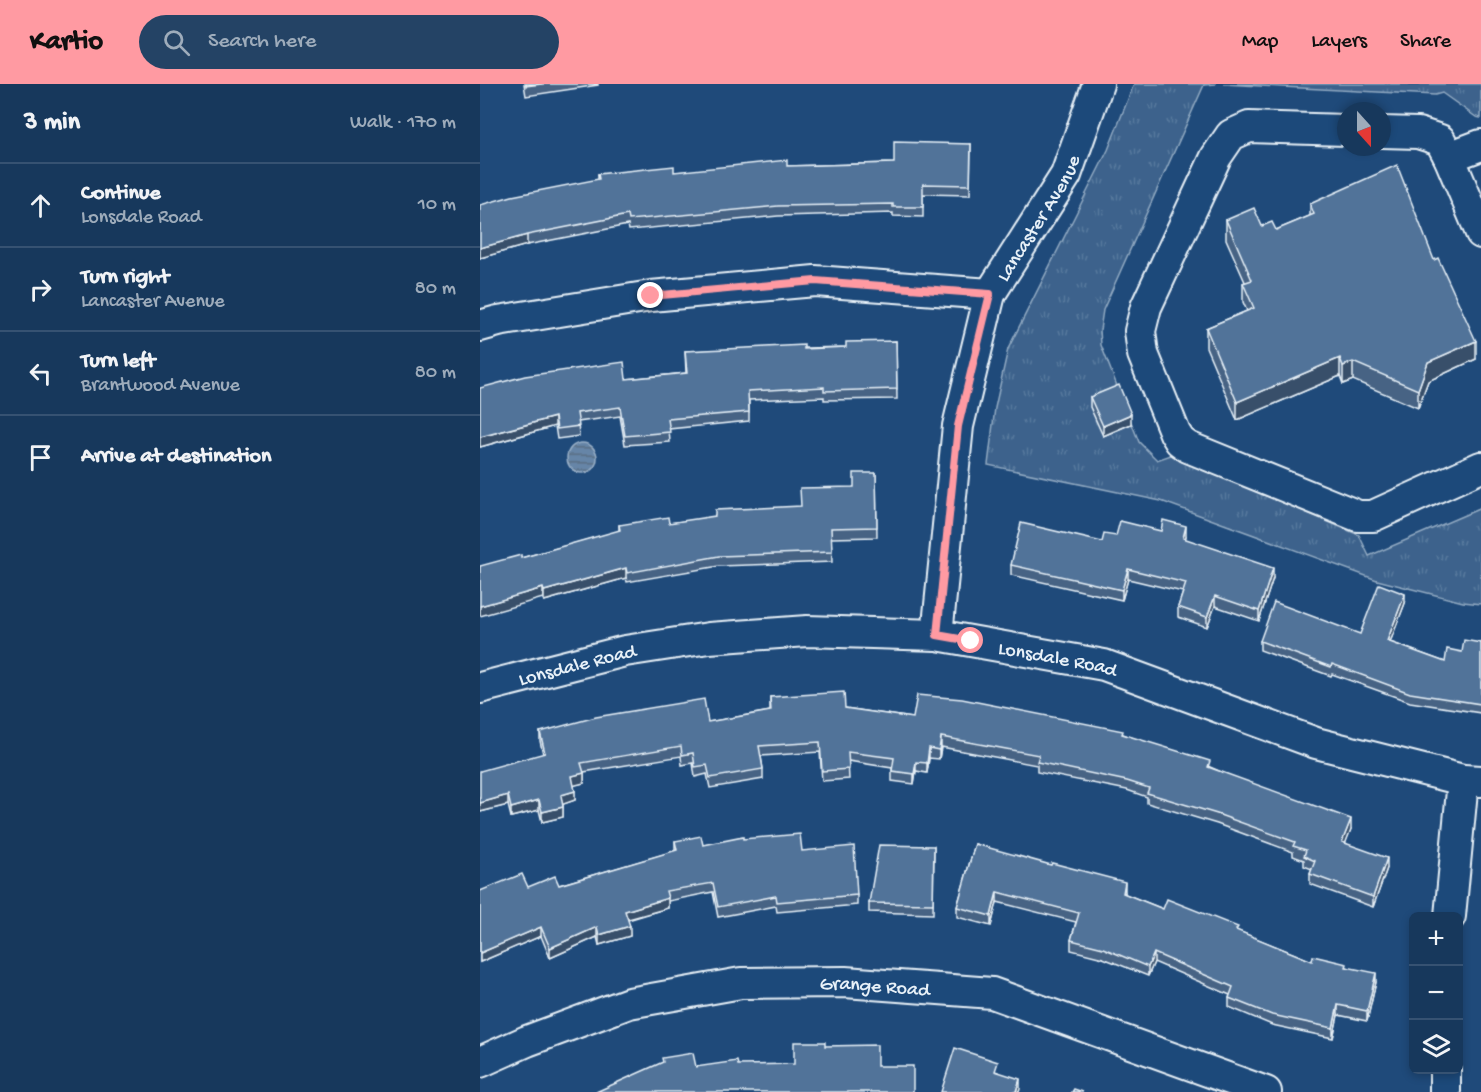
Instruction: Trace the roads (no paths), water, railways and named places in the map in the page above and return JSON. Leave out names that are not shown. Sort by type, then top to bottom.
[{"type":"street","name":"Lancaster Avenue","points":[[937,635],[958,426],[990,294],[1066,175],[1098,84]]},
{"type":"street","points":[[1337,130],[1249,127],[1231,135],[1216,157],[1146,307],[1140,330],[1143,354],[1175,433],[1179,441],[1188,447],[1358,516],[1373,516],[1481,467]]},
{"type":"street","points":[[1391,132],[1418,133],[1440,140],[1481,233]]},
{"type":"street","points":[[1449,157],[1481,145]]},
{"type":"street","points":[[480,326],[498,321],[651,296],[815,281],[990,294]]},
{"type":"street","name":"Lonsdale Road","points":[[480,688],[625,651],[709,638],[807,631],[937,635],[1104,665],[1316,743],[1472,780]]},
{"type":"street","points":[[1451,912],[1472,780]]},
{"type":"street","name":"Grange Road","points":[[480,1062],[527,1041],[629,1003],[741,983],[844,982],[992,993],[1266,1092]]},
{"type":"street","points":[[1445,1074],[1445,1092]]}]
